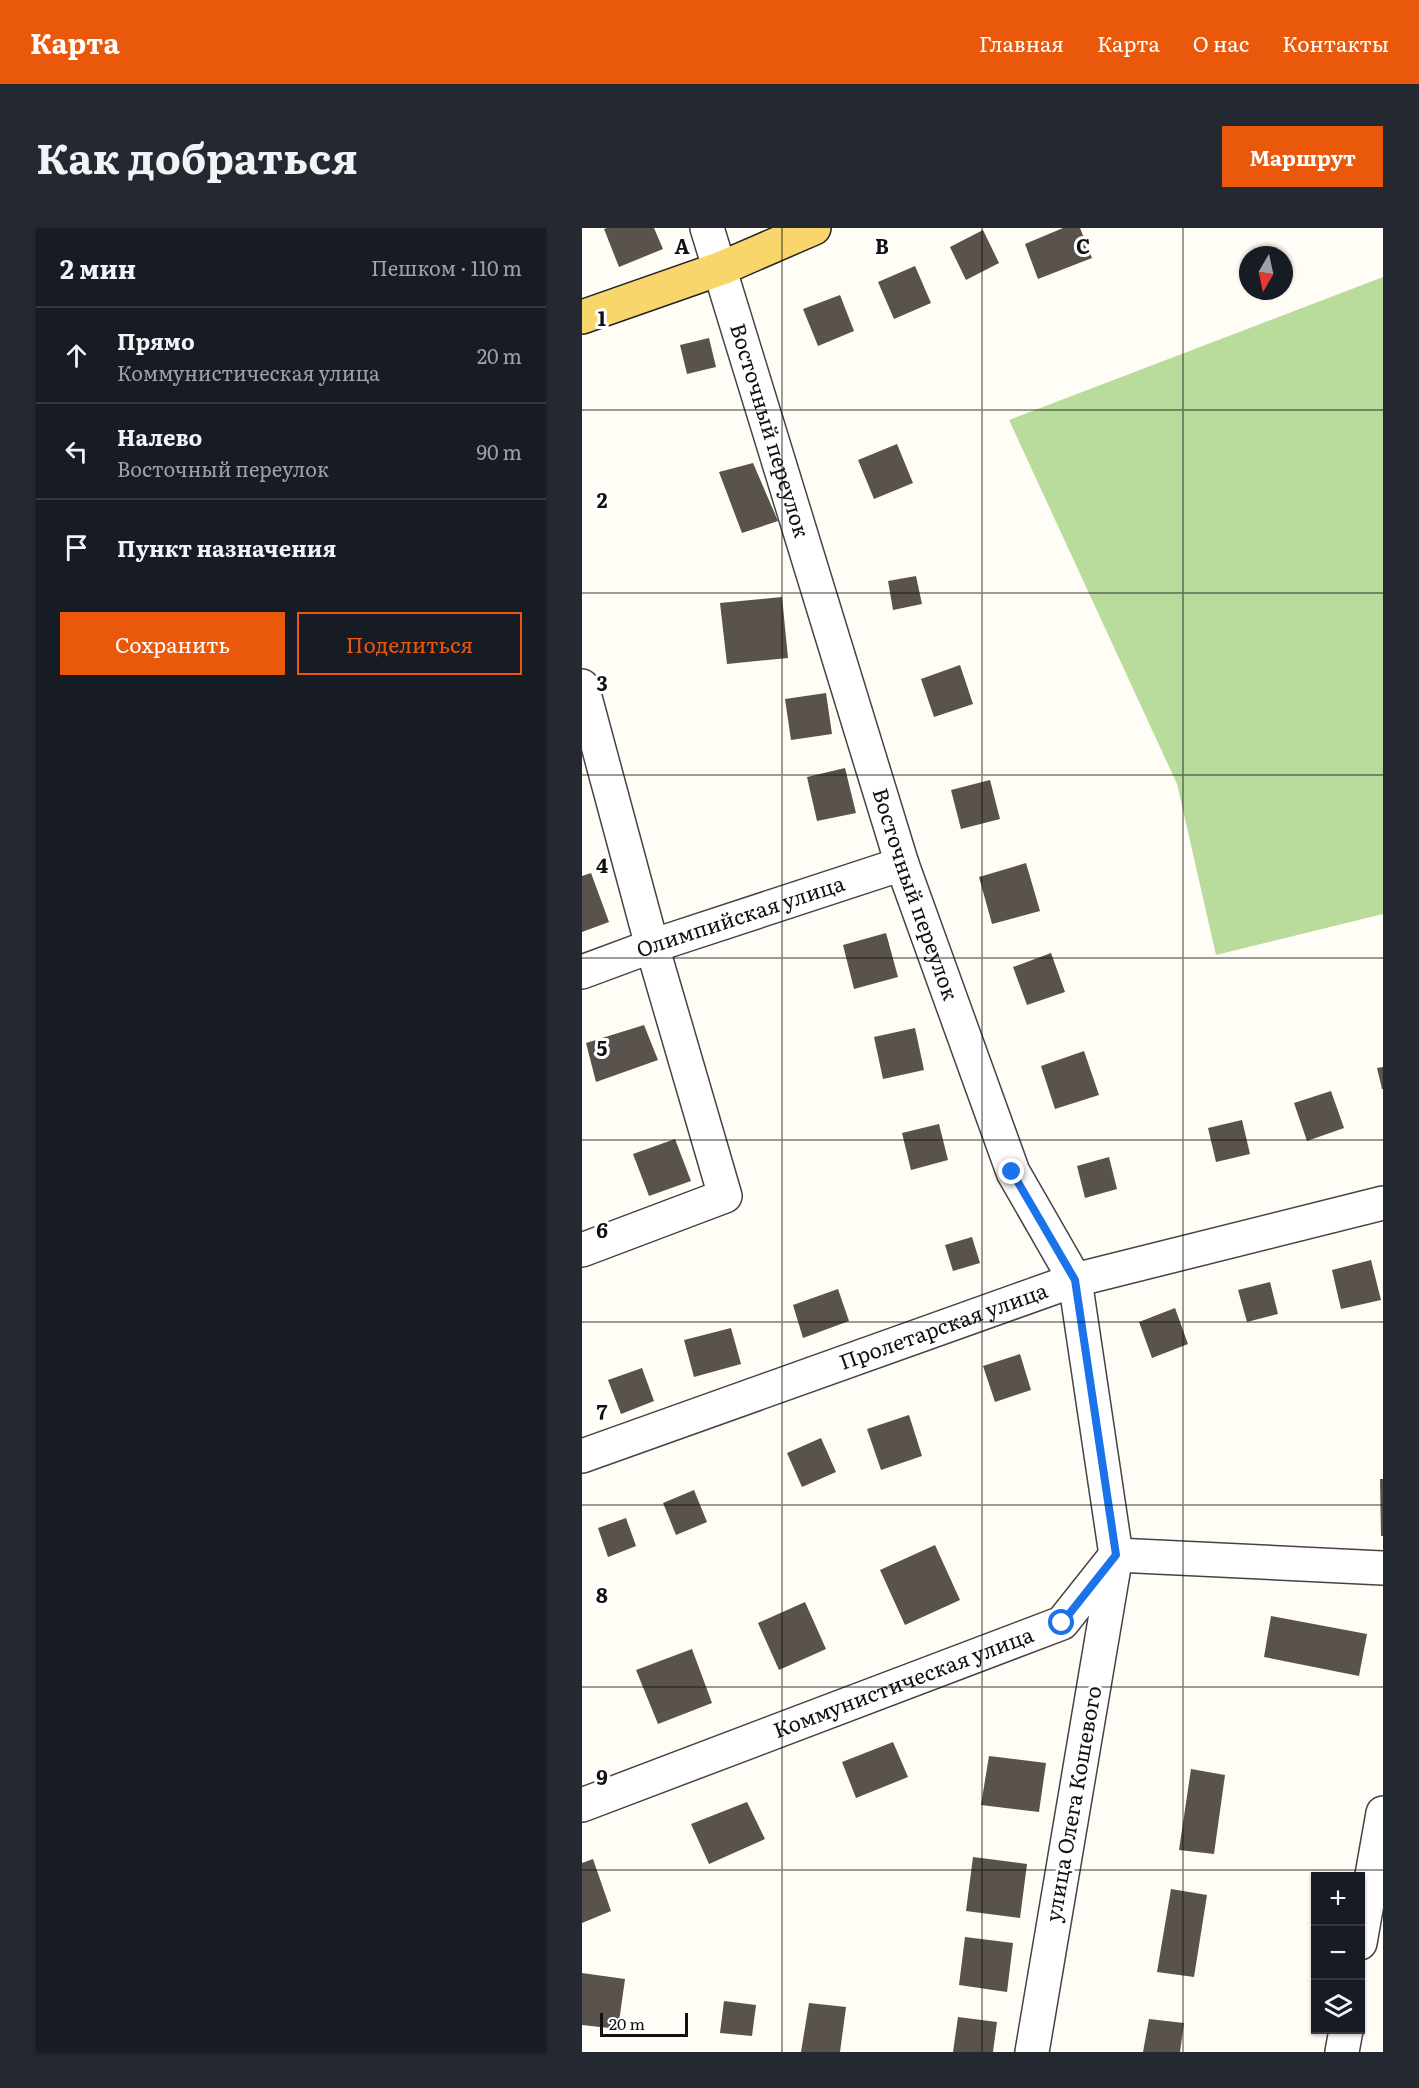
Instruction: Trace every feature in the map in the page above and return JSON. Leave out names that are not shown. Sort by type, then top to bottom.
[{"type":"main road","points":[[582,317],[722,268],[814,228]]},
{"type":"street","name":"Восточный переулок","points":[[707,228],[722,268],[902,864],[1012,1172],[1075,1280],[1116,1555]]},
{"type":"street","points":[[582,686],[651,946],[725,1196],[582,1250]]},
{"type":"street","name":"Олимпийская улица","points":[[582,972],[651,946],[902,864]]},
{"type":"street","name":"Пролетарская улица","points":[[582,1456],[1075,1280],[1383,1203]]},
{"type":"street","points":[[1116,1555],[1383,1568]]},
{"type":"street","name":"Коммунистическая улица","points":[[582,1805],[1062,1623],[1116,1555]]},
{"type":"street","name":"улица Олега Кошевого","points":[[1032,2052],[1116,1555]]},
{"type":"street","points":[[1363,1926],[1383,1813]]},
{"type":"street","points":[[1342,2052],[1345,2034]]},
{"type":"green space","points":[[1383,277],[1383,914],[1216,955],[1177,784],[1009,420]]},
{"type":"building","points":[[654,228],[663,249],[619,267],[604,229]]},
{"type":"building","points":[[1063,228],[1080,228],[1092,258],[1038,279],[1025,244]]},
{"type":"building","points":[[983,230],[999,263],[966,280],[950,247]]},
{"type":"building","points":[[915,266],[931,303],[894,319],[878,282]]},
{"type":"building","points":[[840,295],[854,331],[818,346],[803,309]]},
{"type":"building","points":[[709,338],[716,367],[687,374],[680,345]]},
{"type":"building","points":[[897,444],[913,483],[874,499],[858,460]]},
{"type":"building","points":[[753,463],[778,521],[742,533],[719,472]]},
{"type":"building","points":[[916,576],[922,604],[893,610],[888,581]]},
{"type":"building","points":[[782,597],[788,658],[727,664],[720,603]]},
{"type":"building","points":[[960,665],[973,704],[934,717],[921,679]]},
{"type":"building","points":[[826,693],[832,734],[791,740],[785,699]]},
{"type":"building","points":[[845,768],[856,813],[817,821],[807,777]]},
{"type":"building","points":[[990,780],[1000,819],[961,829],[951,790]]},
{"type":"building","points":[[1026,863],[1040,911],[992,924],[979,877]]},
{"type":"building","points":[[591,873],[609,922],[582,932],[582,876]]},
{"type":"building","points":[[886,933],[898,977],[854,989],[843,945]]},
{"type":"building","points":[[1051,953],[1065,992],[1027,1005],[1013,967]]},
{"type":"building","points":[[644,1025],[658,1060],[596,1082],[586,1043]]},
{"type":"building","points":[[915,1028],[924,1070],[883,1079],[874,1037]]},
{"type":"building","points":[[1084,1051],[1099,1095],[1055,1109],[1041,1066]]},
{"type":"building","points":[[1383,1067],[1383,1089],[1382,1089],[1377,1068]]},
{"type":"building","points":[[1331,1091],[1344,1128],[1307,1141],[1294,1103]]},
{"type":"building","points":[[1242,1120],[1250,1154],[1216,1162],[1208,1128]]},
{"type":"building","points":[[939,1124],[948,1160],[911,1170],[902,1133]]},
{"type":"building","points":[[675,1139],[691,1181],[649,1196],[633,1154]]},
{"type":"building","points":[[1109,1157],[1117,1189],[1085,1198],[1077,1166]]},
{"type":"building","points":[[972,1237],[980,1263],[953,1271],[945,1245]]},
{"type":"building","points":[[1371,1260],[1381,1300],[1341,1309],[1332,1270]]},
{"type":"building","points":[[1270,1282],[1278,1314],[1247,1322],[1238,1290]]},
{"type":"building","points":[[838,1289],[849,1321],[803,1338],[793,1305]]},
{"type":"building","points":[[1175,1308],[1188,1344],[1152,1358],[1139,1322]]},
{"type":"building","points":[[731,1328],[741,1364],[694,1377],[684,1340]]},
{"type":"building","points":[[1020,1354],[1031,1390],[995,1402],[983,1366]]},
{"type":"building","points":[[642,1368],[654,1401],[621,1414],[608,1380]]},
{"type":"building","points":[[909,1415],[922,1456],[881,1470],[867,1429]]},
{"type":"building","points":[[821,1438],[836,1472],[802,1487],[787,1453]]},
{"type":"building","points":[[1380,1479],[1383,1479],[1383,1536],[1381,1536]]},
{"type":"building","points":[[694,1490],[707,1522],[676,1535],[663,1503]]},
{"type":"building","points":[[626,1518],[636,1546],[608,1557],[598,1528]]},
{"type":"building","points":[[935,1545],[960,1600],[905,1625],[880,1570]]},
{"type":"building","points":[[805,1602],[826,1649],[779,1670],[758,1623]]},
{"type":"building","points":[[1271,1616],[1367,1634],[1359,1676],[1264,1657]]},
{"type":"building","points":[[692,1649],[712,1703],[658,1724],[636,1670]]},
{"type":"building","points":[[893,1742],[908,1777],[856,1798],[842,1762]]},
{"type":"building","points":[[989,1756],[1046,1763],[1039,1812],[981,1805]]},
{"type":"building","points":[[1191,1769],[1225,1775],[1214,1854],[1179,1850]]},
{"type":"building","points":[[747,1802],[765,1839],[709,1864],[691,1824]]},
{"type":"building","points":[[973,1857],[1027,1864],[1020,1918],[966,1911]]},
{"type":"building","points":[[593,1859],[611,1911],[582,1923],[582,1863]]},
{"type":"building","points":[[1171,1889],[1207,1895],[1194,1977],[1157,1972]]},
{"type":"building","points":[[965,1937],[1013,1943],[1007,1992],[959,1985]]},
{"type":"building","points":[[582,1973],[625,1979],[618,2029],[582,2025]]},
{"type":"building","points":[[724,2001],[756,2005],[752,2036],[720,2033]]},
{"type":"building","points":[[809,2003],[846,2007],[840,2052],[801,2052]]},
{"type":"building","points":[[958,2017],[997,2022],[993,2052],[953,2052]]},
{"type":"building","points":[[1149,2019],[1184,2023],[1180,2052],[1143,2052]]},
{"type":"route","points":[[1012,1172],[1075,1280],[1116,1555],[1062,1623]]}]
